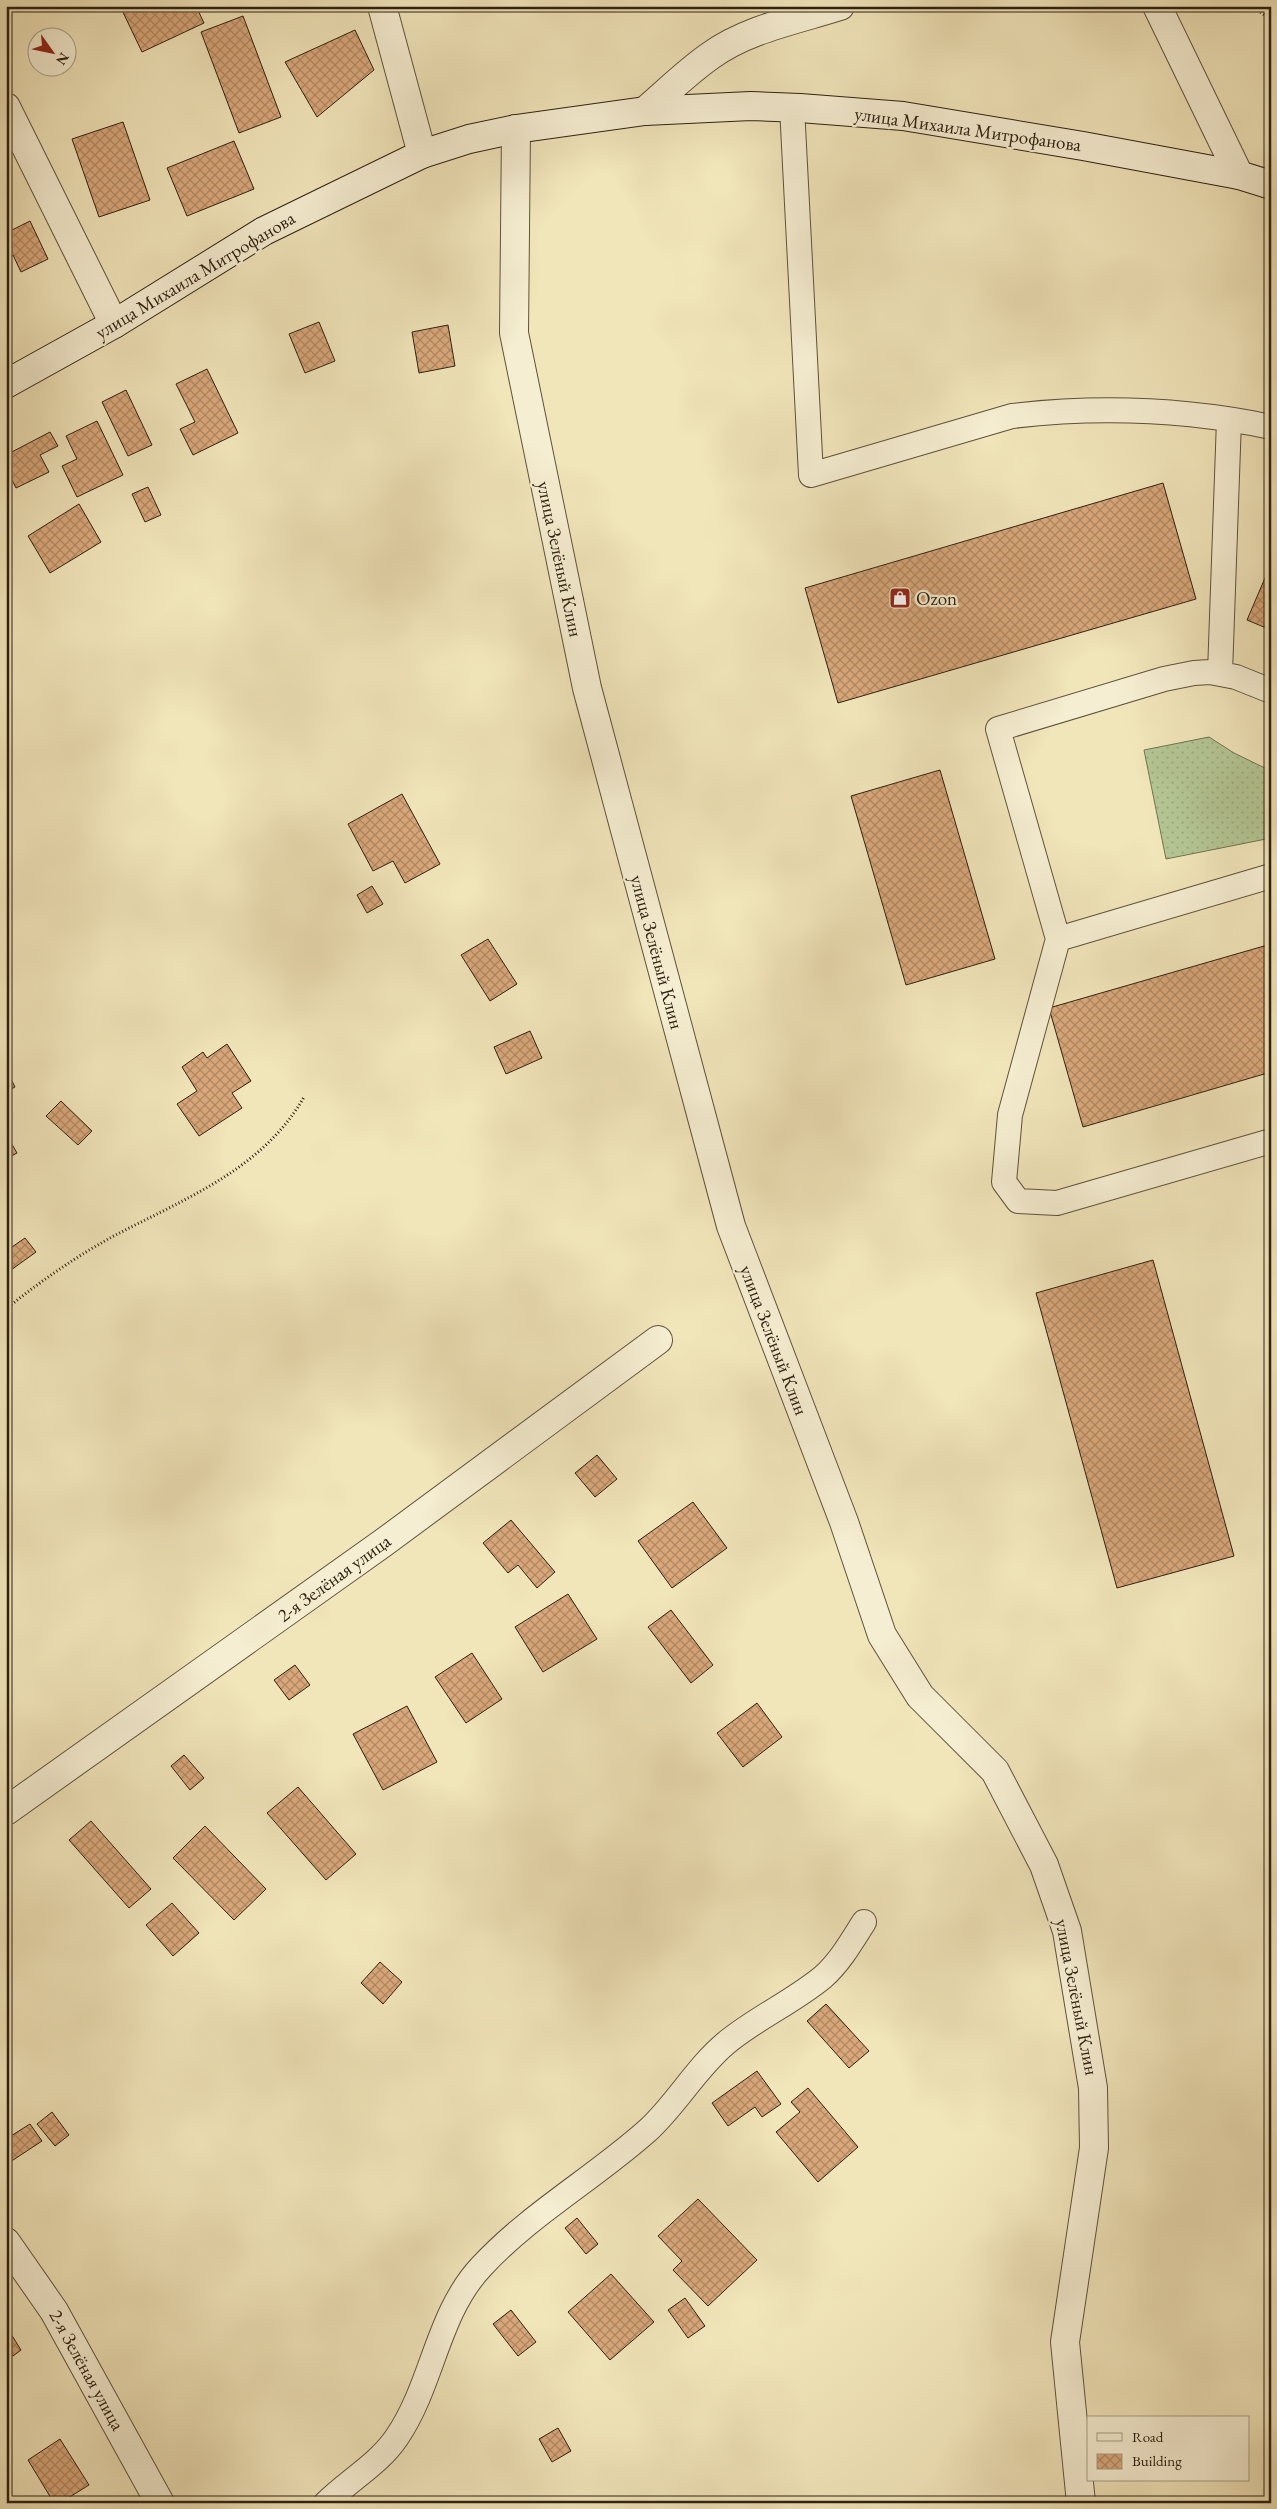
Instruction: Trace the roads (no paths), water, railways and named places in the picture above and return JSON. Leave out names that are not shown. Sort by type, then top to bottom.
[{"type":"street","points":[[382,6],[422,154]]},
{"type":"street","points":[[645,111],[709,56],[746,35],[840,6]]},
{"type":"street","points":[[1157,6],[1239,175]]},
{"type":"street","name":"улица Михаила Митрофанова","points":[[6,384],[114,324],[264,231],[422,154],[469,139],[516,129],[645,111],[751,106],[792,107],[903,116],[1083,146],[1239,175],[1271,185]]},
{"type":"street","points":[[6,107],[114,324]]},
{"type":"street","name":"улица Зелёный Клин","points":[[516,129],[514,333],[587,688],[731,1226],[844,1522],[882,1635],[920,1696],[994,1771],[1044,1865],[1067,1931],[1094,2088],[1095,2121],[1094,2148],[1065,2342],[1081,2503]]},
{"type":"street","name":"2-я Зелёная улица","points":[[6,1811],[383,1543],[658,1340]]},
{"type":"street","name":"2-я Зелёная улица","points":[[6,2242],[54,2311],[160,2503]]},
{"type":"lane","points":[[792,107],[811,474],[1012,416],[1106,409],[1179,413],[1271,427]]},
{"type":"lane","points":[[1220,673],[1229,420]]},
{"type":"lane","points":[[1271,691],[1236,677],[1220,673],[1194,673],[1164,680],[998,729],[1058,939],[1010,1115],[1004,1182],[1018,1201],[1057,1203],[1271,1141]]},
{"type":"lane","points":[[1058,939],[1271,876]]},
{"type":"lane","points":[[326,2503],[378,2458],[396,2438],[421,2392],[455,2302],[481,2267],[520,2228],[649,2129],[688,2082],[724,2045],[749,2025],[823,1977],[841,1957],[864,1922]]},
{"type":"place","name":"Ozon","points":[[900,598]]}]
